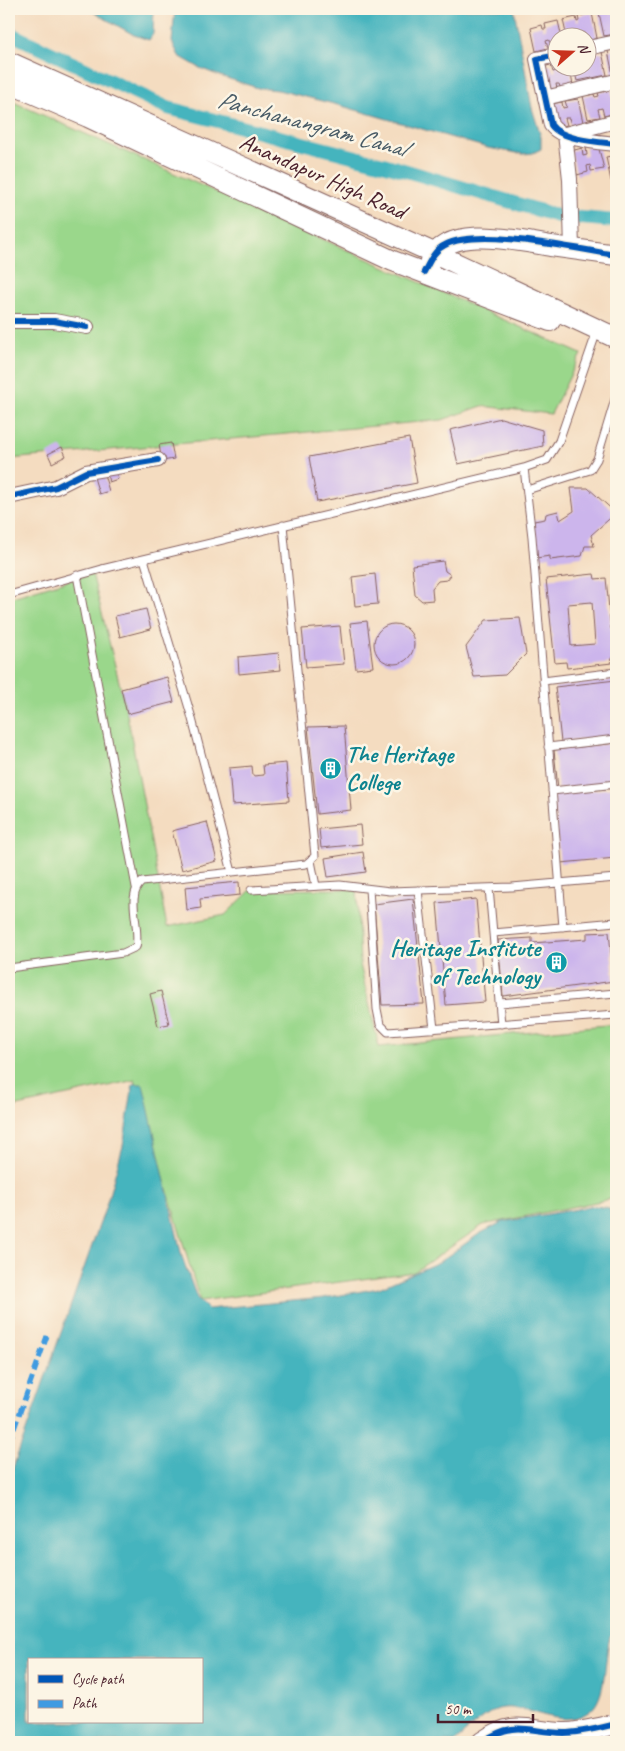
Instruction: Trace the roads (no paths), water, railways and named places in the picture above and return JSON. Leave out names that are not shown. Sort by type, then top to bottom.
[{"type":"main road","name":"Anandapur High Road","points":[[9,62],[434,253],[596,334],[616,350]]},
{"type":"main road","name":"Anandapur High Road","points":[[9,83],[88,117],[393,261],[596,334],[616,338]]},
{"type":"main road","points":[[424,272],[434,253],[444,245],[459,240],[482,238],[510,239],[616,255]]},
{"type":"main road","points":[[482,1742],[491,1736],[520,1727],[563,1733],[616,1724]]},
{"type":"street","points":[[598,46],[616,42]]},
{"type":"street","points":[[548,57],[536,59],[551,126],[554,130],[582,140],[616,144]]},
{"type":"street","points":[[545,98],[616,81]]},
{"type":"street","points":[[565,134],[616,121]]},
{"type":"street","points":[[565,134],[570,179],[572,249]]},
{"type":"street","points":[[9,321],[54,321],[87,327]]},
{"type":"street","points":[[9,497],[56,487],[86,472],[158,460]]},
{"type":"lane","points":[[9,595],[77,575],[524,468],[547,460],[554,452],[596,334]]},
{"type":"lane","points":[[527,490],[590,470],[598,458],[616,396]]},
{"type":"lane","points":[[524,468],[563,927]]},
{"type":"lane","points":[[136,887],[142,882],[306,864],[315,856],[284,525]]},
{"type":"lane","points":[[144,559],[191,715],[232,872]]},
{"type":"lane","points":[[9,968],[123,953],[136,947],[138,937],[134,896],[136,887],[77,575]]},
{"type":"lane","points":[[543,681],[616,672]]},
{"type":"lane","points":[[548,747],[616,739]]},
{"type":"lane","points":[[552,791],[616,784]]},
{"type":"lane","points":[[311,861],[316,886]]},
{"type":"lane","points":[[251,890],[316,886],[418,890],[489,888],[616,878]]},
{"type":"lane","points":[[489,888],[502,1024]]},
{"type":"lane","points":[[369,889],[377,1009],[380,1024],[388,1032],[616,1015]]},
{"type":"lane","points":[[418,890],[434,1029]]},
{"type":"lane","points":[[493,932],[616,922]]},
{"type":"lane","points":[[500,1003],[616,993]]},
{"type":"water","points":[[88,9],[154,9],[153,34],[149,40],[134,35]]},
{"type":"water","points":[[175,9],[514,9],[532,108],[541,137],[541,149],[533,153],[523,154],[488,148],[342,106],[278,90],[258,88],[220,76],[200,68],[179,56],[172,42]]},
{"type":"water","points":[[133,1084],[143,1084],[182,1257],[197,1298],[208,1309],[324,1298],[379,1288],[439,1262],[479,1234],[502,1222],[595,1206],[609,1208],[616,1225],[616,1625],[611,1633],[601,1693],[597,1703],[590,1711],[578,1717],[566,1719],[516,1708],[504,1708],[488,1714],[455,1742],[9,1742],[9,1479],[106,1206],[123,1146]]},
{"type":"waterway","name":"Panchanangram Canal","points":[[9,33],[168,108],[383,164],[558,216],[616,221]]},
{"type":"place","name":"The Heritage College","points":[[330,768]]},
{"type":"place","name":"Heritage Institute of Technology","points":[[556,962]]}]
